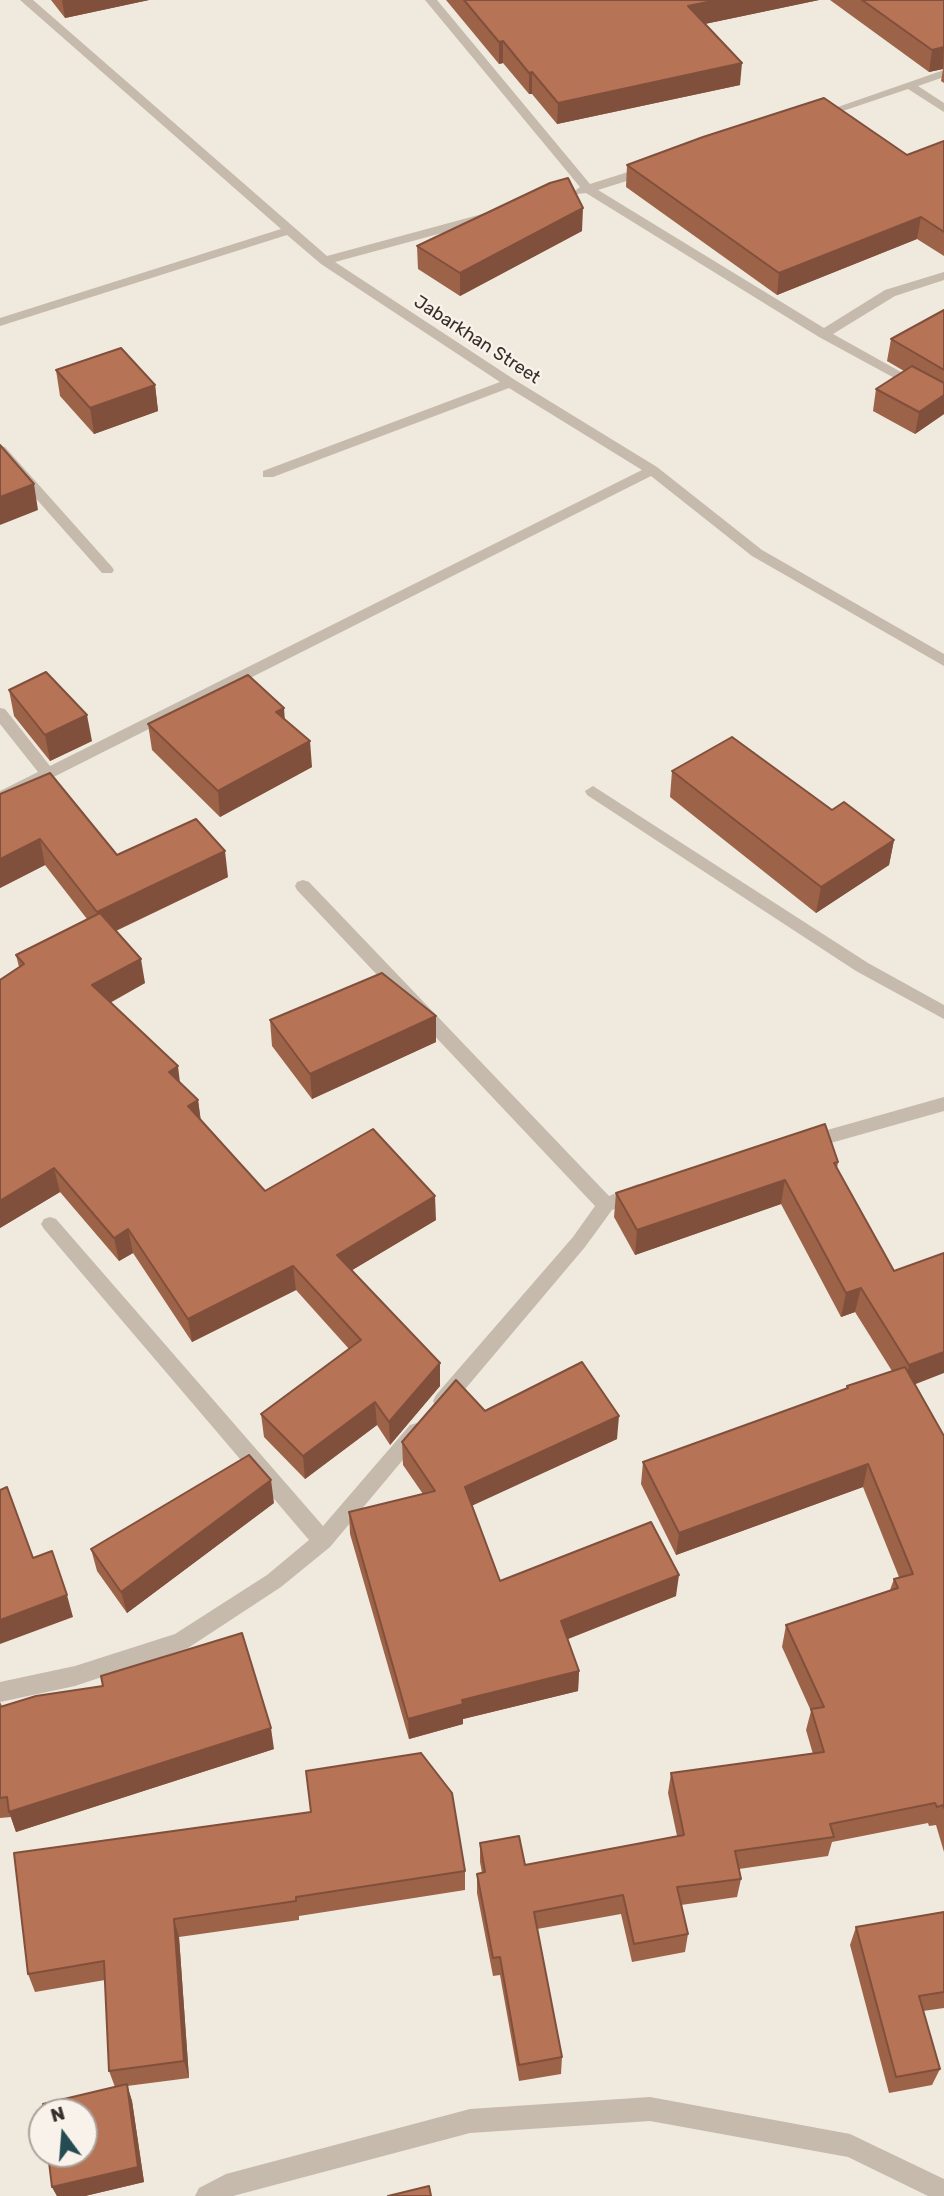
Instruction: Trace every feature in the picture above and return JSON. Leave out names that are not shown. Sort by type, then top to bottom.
[{"type":"street","name":"Jabarkhan Street","points":[[26,0],[325,261],[510,383],[652,470],[757,552],[944,662]]},
{"type":"street","points":[[432,0],[588,189],[824,334],[944,401]]},
{"type":"street","points":[[808,119],[944,73]]},
{"type":"street","points":[[911,86],[944,108]]},
{"type":"street","points":[[562,196],[666,164]]},
{"type":"street","points":[[325,261],[509,210]]},
{"type":"street","points":[[0,322],[289,230]]},
{"type":"street","points":[[824,334],[890,293],[944,276]]},
{"type":"street","points":[[268,474],[510,383]]},
{"type":"street","points":[[0,450],[107,570]]},
{"type":"street","points":[[0,798],[652,470]]},
{"type":"street","points":[[0,713],[48,775]]},
{"type":"street","points":[[593,791],[862,967],[944,1013]]},
{"type":"street","points":[[303,886],[606,1205]]},
{"type":"street","points":[[783,1149],[944,1104]]},
{"type":"street","points":[[0,1692],[75,1676],[181,1641],[274,1581],[323,1541],[579,1242],[606,1205],[662,1183]]},
{"type":"street","points":[[50,1224],[323,1541]]},
{"type":"street","points":[[207,2196],[226,2186],[470,2121],[650,2109],[850,2146],[944,2191]]},
{"type":"building","points":[[464,0],[717,0],[688,6],[742,63],[558,103],[503,41],[499,42]]},
{"type":"building","points":[[862,0],[944,0],[944,47],[932,50]]},
{"type":"building","points":[[824,98],[907,155],[944,141],[944,232],[921,217],[779,273],[627,165],[703,137]]},
{"type":"building","points":[[568,178],[583,208],[460,273],[417,246],[550,183]]},
{"type":"building","points":[[944,310],[944,370],[891,339]]},
{"type":"building","points":[[121,348],[155,385],[90,408],[56,370]]},
{"type":"building","points":[[912,366],[944,383],[944,395],[919,412],[876,389]]},
{"type":"building","points":[[0,445],[34,484],[0,497]]},
{"type":"building","points":[[46,672],[87,715],[45,735],[9,690]]},
{"type":"building","points":[[248,675],[284,708],[276,712],[310,741],[218,791],[148,724]]},
{"type":"building","points":[[732,737],[832,810],[844,802],[894,840],[821,887],[672,771]]},
{"type":"building","points":[[50,773],[117,855],[196,819],[225,851],[97,912],[40,839],[0,859],[0,794]]},
{"type":"building","points":[[100,913],[141,959],[92,985],[178,1066],[169,1072],[198,1100],[188,1106],[265,1191],[373,1129],[435,1196],[337,1255],[440,1363],[389,1422],[375,1402],[303,1456],[261,1414],[361,1340],[293,1266],[188,1319],[128,1229],[114,1238],[54,1168],[0,1201],[0,980],[24,964],[16,955]]},
{"type":"building","points":[[382,973],[436,1016],[310,1074],[270,1020]]},
{"type":"building","points":[[825,1124],[838,1162],[834,1163],[894,1271],[944,1253],[944,1352],[909,1365],[861,1288],[846,1293],[785,1180],[637,1230],[616,1193]]},
{"type":"building","points":[[582,1362],[619,1416],[465,1487],[500,1581],[651,1522],[679,1575],[561,1621],[579,1671],[462,1700],[463,1704],[408,1719],[349,1512],[435,1491],[402,1442],[456,1380],[485,1411]]},
{"type":"building","points":[[905,1367],[944,1436],[944,1808],[943,1805],[937,1807],[935,1803],[830,1824],[834,1837],[735,1851],[741,1879],[677,1887],[688,1934],[634,1944],[623,1895],[534,1912],[562,2057],[519,2065],[500,1957],[493,1958],[477,1874],[485,1872],[480,1843],[519,1836],[525,1865],[684,1835],[671,1773],[824,1752],[811,1709],[824,1707],[786,1625],[898,1588],[894,1579],[913,1574],[868,1464],[679,1533],[643,1462]]},
{"type":"building","points":[[249,1455],[271,1480],[121,1592],[91,1549]]},
{"type":"building","points":[[7,1487],[33,1558],[52,1551],[67,1595],[0,1620],[0,1490]]},
{"type":"building","points":[[242,1633],[271,1728],[9,1812],[7,1797],[0,1798],[0,1707],[36,1696],[103,1686],[101,1676]]},
{"type":"building","points":[[421,1753],[452,1793],[465,1871],[174,1919],[184,2061],[109,2071],[104,1961],[28,1974],[14,1853],[311,1812],[306,1771]]},
{"type":"building","points":[[944,1912],[944,1992],[919,1996],[940,2069],[896,2077],[856,1927]]},
{"type":"building","points":[[127,2084],[138,2167],[52,2187],[50,2168],[98,2168],[98,2098],[68,2098]]},
{"type":"building","points":[[429,2186],[431,2196],[388,2196]]}]
